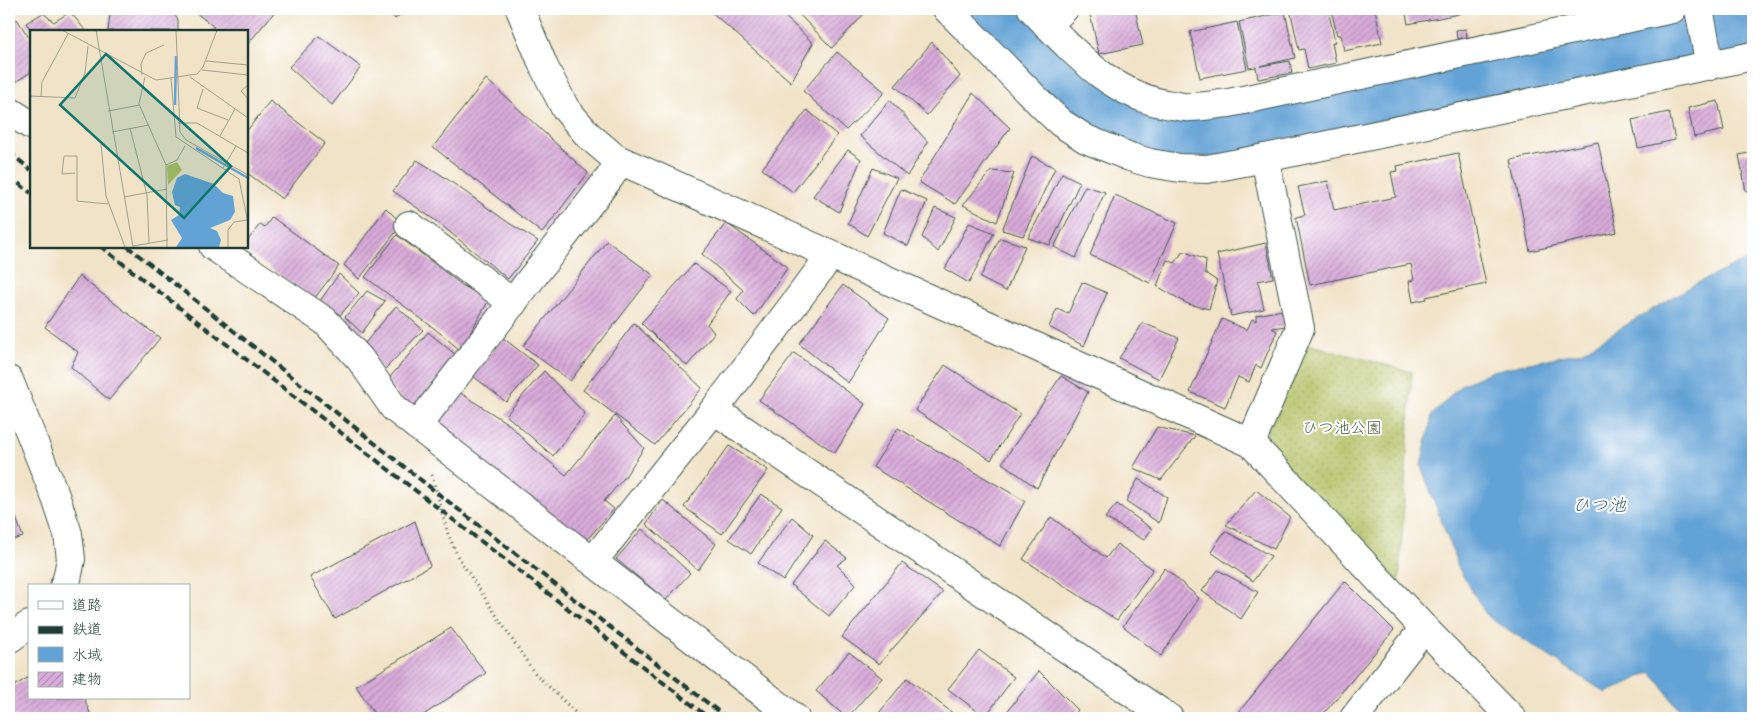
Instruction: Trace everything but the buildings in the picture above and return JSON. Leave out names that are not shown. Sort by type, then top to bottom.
[{"type":"street","points":[[520,9],[544,67],[565,108],[588,135],[620,161],[1251,443],[1424,628],[1512,718]]},
{"type":"street","points":[[948,9],[1061,123],[1086,139],[1130,157],[1150,163],[1180,168],[1207,169],[1265,158],[1708,55],[1753,56]]},
{"type":"street","points":[[1047,14],[1095,71],[1126,91],[1154,103],[1190,108],[1229,103],[1672,9]]},
{"type":"street","points":[[1700,13],[1708,55]]},
{"type":"street","points":[[9,110],[30,124]]},
{"type":"street","points":[[1251,443],[1300,328],[1265,158]]},
{"type":"street","points":[[418,426],[610,177],[620,161]]},
{"type":"street","points":[[408,225],[513,303]]},
{"type":"street","points":[[216,248],[325,321],[360,359],[394,408],[795,718]]},
{"type":"street","points":[[593,562],[714,410],[831,255]]},
{"type":"street","points":[[9,380],[56,498],[68,534],[71,559],[65,584]]},
{"type":"street","points":[[714,410],[1169,718]]},
{"type":"street","points":[[9,639],[28,626]]},
{"type":"street","points":[[1354,718],[1424,628]]},
{"type":"path","points":[[430,469],[448,534],[458,557],[533,671],[581,718]]},
{"type":"green space","name":"ひつ池公園","points":[[1308,344],[1412,372],[1399,586],[1263,442]]},
{"type":"water","name":"ひつ池","points":[[1753,257],[1753,718],[1686,718],[1651,672],[1606,693],[1487,616],[1459,569],[1421,466],[1432,415],[1461,385],[1492,371],[1581,352],[1695,284]]},
{"type":"waterway","points":[[989,9],[1077,97],[1102,114],[1133,127],[1189,138],[1236,132],[1753,21]]},
{"type":"railway","points":[[9,152],[30,169]]},
{"type":"railway","points":[[9,176],[30,192]]},
{"type":"railway","points":[[103,248],[709,718]]},
{"type":"railway","points":[[130,248],[436,492],[727,718]]}]
